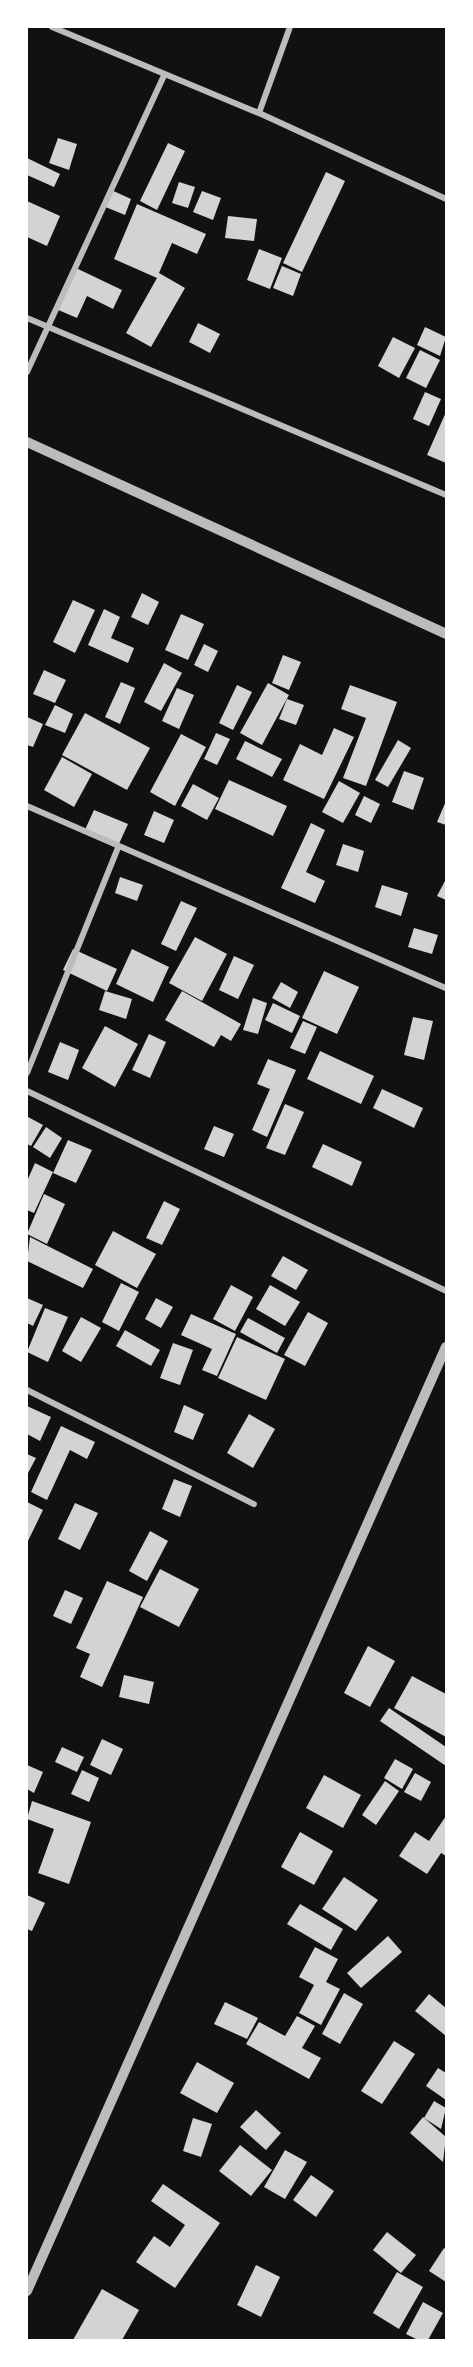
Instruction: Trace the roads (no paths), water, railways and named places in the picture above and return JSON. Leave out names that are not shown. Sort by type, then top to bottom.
[{"type":"street","points":[[53,27],[259,112],[446,199]]},
{"type":"street","points":[[259,112],[290,27]]},
{"type":"street","points":[[27,372],[165,74]]},
{"type":"street","points":[[27,318],[446,495]]},
{"type":"street","points":[[27,441],[446,634]]},
{"type":"street","points":[[27,806],[118,848],[446,988]]},
{"type":"street","points":[[27,1073],[118,848]]},
{"type":"street","points":[[27,1091],[446,1291]]},
{"type":"street","points":[[27,2291],[446,1347]]},
{"type":"street","points":[[27,1390],[254,1504]]}]
